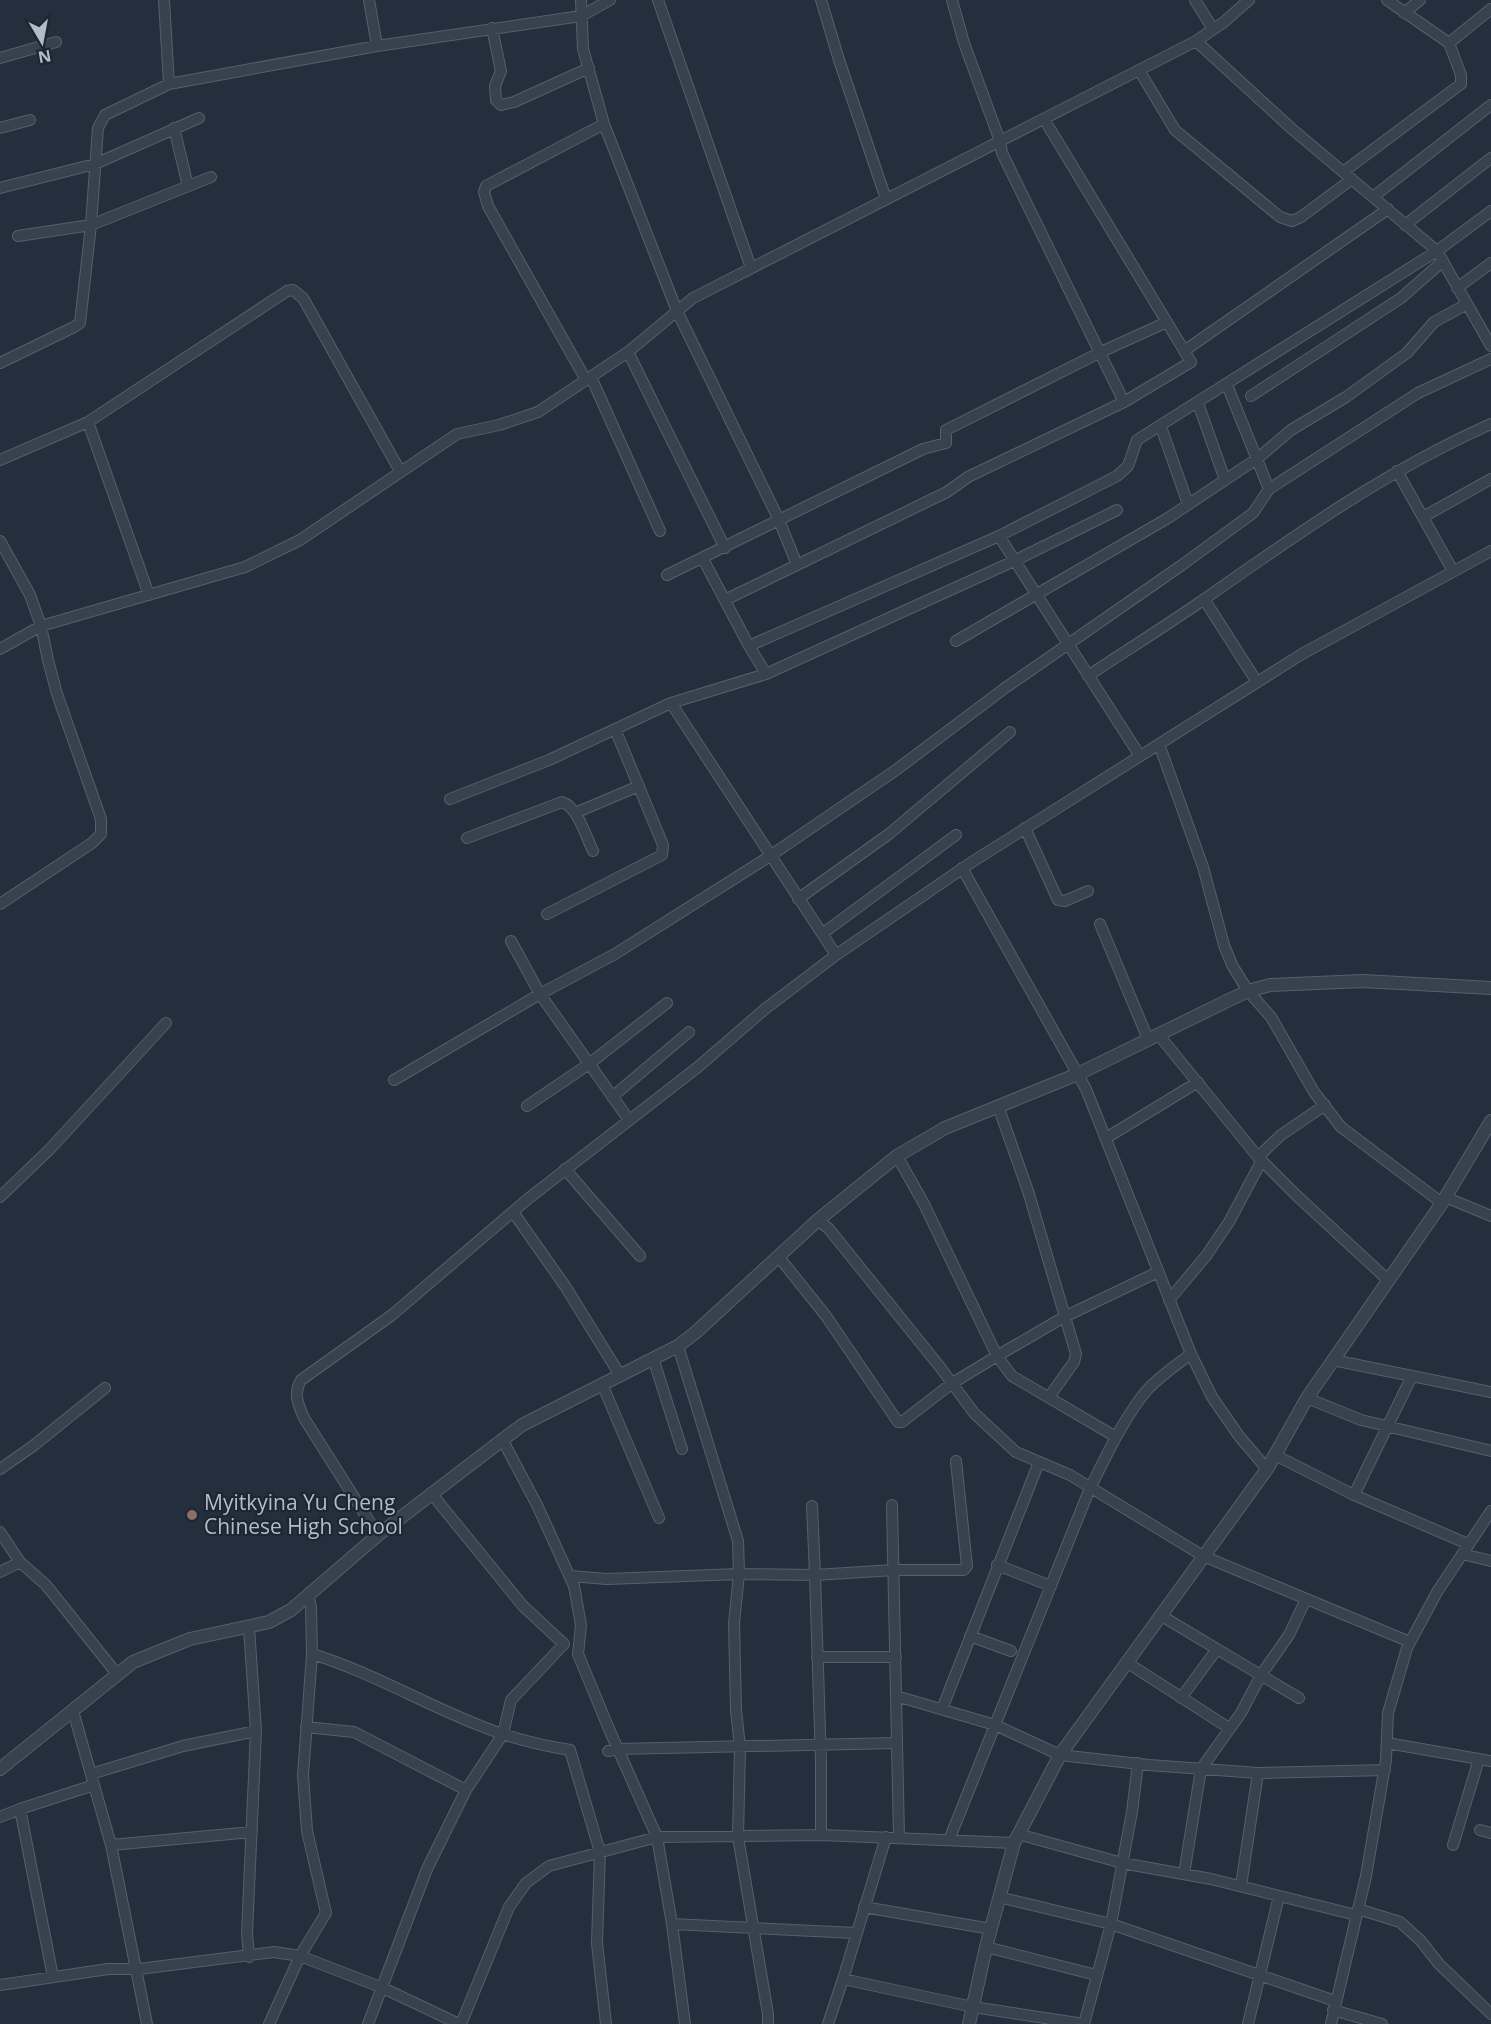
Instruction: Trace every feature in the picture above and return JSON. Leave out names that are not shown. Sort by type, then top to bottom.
[{"type":"street","points":[[164,0],[168,84]]},
{"type":"street","points":[[369,0],[376,46]]},
{"type":"street","points":[[581,0],[583,49],[604,124],[677,311],[778,520],[797,565]]},
{"type":"street","points":[[0,363],[80,323],[91,225],[98,128],[105,115],[168,84],[376,46],[581,16],[610,0]]},
{"type":"street","points":[[658,0],[751,268]]},
{"type":"street","points":[[821,0],[838,60],[886,199]]},
{"type":"street","points":[[952,0],[964,43],[1000,141],[1002,153],[1124,402]]},
{"type":"street","points":[[1195,0],[1213,29]]},
{"type":"street","points":[[0,649],[41,626],[245,567],[300,540],[456,434],[538,412],[628,352],[693,298],[1196,40],[1249,0]]},
{"type":"street","points":[[1139,70],[1175,130],[1280,217],[1292,220],[1301,217],[1461,84],[1461,75],[1449,43],[1387,0]]},
{"type":"street","points":[[1404,13],[1420,0]]},
{"type":"street","points":[[1449,43],[1491,9]]},
{"type":"street","points":[[492,28],[501,71],[495,86],[496,100],[501,105],[514,102],[589,68]]},
{"type":"street","points":[[1196,40],[1292,129],[1388,209],[1440,256],[1457,288],[1489,338]]},
{"type":"street","points":[[0,58],[56,42]]},
{"type":"street","points":[[1373,197],[1491,105]]},
{"type":"street","points":[[0,188],[95,164],[199,118]]},
{"type":"street","points":[[725,600],[947,492],[968,477],[1124,402],[1191,363],[1044,118]]},
{"type":"street","points":[[0,128],[30,120]]},
{"type":"street","points":[[604,124],[486,186],[484,192],[488,206],[588,379],[660,531]]},
{"type":"street","points":[[174,128],[188,186]]},
{"type":"street","points":[[1405,225],[1491,158]]},
{"type":"street","points":[[18,236],[91,225],[211,177]]},
{"type":"street","points":[[1184,351],[1388,209]]},
{"type":"street","points":[[1251,396],[1401,298],[1440,256],[1491,211]]},
{"type":"street","points":[[749,646],[999,536],[1117,476],[1128,466],[1137,440],[1440,256]]},
{"type":"street","points":[[1457,288],[1491,263]]},
{"type":"street","points":[[0,460],[88,422],[287,291],[293,290],[303,298],[400,471]]},
{"type":"street","points":[[956,641],[1188,504],[1257,459],[1291,430],[1346,397],[1407,353],[1434,322],[1467,304]]},
{"type":"street","points":[[667,575],[923,449],[946,443],[946,430],[1101,352],[1167,322]]},
{"type":"street","points":[[628,352],[725,548]]},
{"type":"street","points":[[394,1080],[540,994],[615,954],[770,856],[896,770],[1005,688],[1253,513],[1269,489],[1418,393],[1491,359]]},
{"type":"street","points":[[1227,385],[1269,489]]},
{"type":"street","points":[[1198,403],[1224,480]]},
{"type":"street","points":[[88,422],[149,595]]},
{"type":"street","points":[[1088,676],[1397,471],[1491,424]]},
{"type":"street","points":[[1161,427],[1188,504]]},
{"type":"street","points":[[1397,471],[1453,571]]},
{"type":"street","points":[[1423,517],[1491,479]]},
{"type":"street","points":[[450,799],[549,760],[671,704],[766,674],[1014,561],[1117,510]]},
{"type":"street","points":[[999,536],[1140,756]]},
{"type":"street","points":[[0,541],[30,595],[41,626],[57,694],[101,819],[101,834],[92,843],[0,904]]},
{"type":"street","points":[[378,1534],[304,1418],[297,1403],[296,1389],[301,1380],[392,1316],[513,1212],[698,1067],[765,1009],[836,955],[962,868],[1302,654],[1491,551]]},
{"type":"street","points":[[703,559],[766,674]]},
{"type":"street","points":[[1204,599],[1257,682]]},
{"type":"street","points":[[671,704],[836,955]]},
{"type":"street","points":[[547,914],[662,855],[663,845],[615,729]]},
{"type":"street","points":[[798,899],[889,834],[1010,732]]},
{"type":"street","points":[[1159,744],[1203,867],[1224,945],[1232,965],[1248,991],[1271,1017],[1314,1092],[1341,1127],[1444,1200],[1491,1216]]},
{"type":"street","points":[[574,813],[639,786]]},
{"type":"street","points":[[467,838],[562,802],[567,804],[574,813],[593,851]]},
{"type":"street","points":[[1025,828],[1058,900],[1065,901],[1088,891]]},
{"type":"street","points":[[822,934],[956,835]]},
{"type":"street","points":[[962,868],[1078,1074],[1106,1138],[1191,1354],[1212,1397],[1239,1436],[1267,1469]]},
{"type":"street","points":[[1100,924],[1153,1036],[1198,1082],[1260,1158],[1296,1195],[1388,1280]]},
{"type":"street","points":[[511,941],[540,994],[629,1120]]},
{"type":"street","points":[[0,1769],[133,1662],[190,1639],[269,1622],[291,1610],[378,1534],[522,1425],[678,1346],[818,1220],[897,1156],[945,1128],[1078,1074],[1248,991],[1270,985],[1363,981],[1491,988]]},
{"type":"street","points":[[527,1106],[589,1064],[667,1003]]},
{"type":"street","points":[[0,1197],[50,1149],[166,1023]]},
{"type":"street","points":[[612,1096],[689,1032]]},
{"type":"street","points":[[1106,1138],[1198,1082]]},
{"type":"street","points":[[998,1106],[1028,1191],[1076,1354],[1074,1362],[1049,1397]]},
{"type":"street","points":[[1169,1300],[1206,1256],[1229,1222],[1260,1158],[1287,1131],[1325,1106]]},
{"type":"street","points":[[969,2024],[986,1947],[1016,1839],[1060,1755],[1267,1469],[1307,1398],[1444,1200],[1491,1121]]},
{"type":"street","points":[[897,1156],[924,1204],[997,1356],[1012,1376],[1116,1437]]},
{"type":"street","points":[[565,1170],[640,1256]]},
{"type":"street","points":[[513,1212],[566,1286],[620,1375]]},
{"type":"street","points":[[818,1220],[829,1229],[974,1413],[1016,1452],[1070,1475],[1203,1556],[1410,1642]]},
{"type":"street","points":[[778,1256],[826,1316],[898,1422],[902,1422],[951,1384],[1064,1317],[1158,1272]]},
{"type":"street","points":[[678,1346],[738,1541],[739,1574],[734,1623],[736,1710],[740,1747],[738,1837],[768,2024]]},
{"type":"street","points":[[949,1840],[1090,1488],[1116,1437],[1147,1391],[1191,1354]]},
{"type":"street","points":[[653,1358],[682,1449]]},
{"type":"street","points":[[1333,1360],[1491,1392]]},
{"type":"street","points":[[1354,1495],[1412,1376]]},
{"type":"street","points":[[602,1384],[659,1518]]},
{"type":"street","points":[[0,1469],[33,1446],[105,1388]]},
{"type":"street","points":[[1307,1398],[1361,1420],[1491,1451]]},
{"type":"street","points":[[502,1439],[537,1505],[574,1586],[580,1625],[578,1654],[613,1750],[657,1837],[672,1924],[685,2024]]},
{"type":"street","points":[[1275,1455],[1491,1561]]},
{"type":"street","points":[[570,1576],[607,1579],[963,1570],[967,1566],[956,1461]]},
{"type":"street","points":[[942,1709],[1039,1462]]},
{"type":"street","points":[[368,2024],[427,1869],[466,1790],[503,1734],[511,1700],[564,1644],[524,1606],[431,1493]]},
{"type":"street","points":[[892,1505],[899,1838]]},
{"type":"street","points":[[812,1506],[821,1745],[821,1835]]},
{"type":"street","points":[[1331,2024],[1366,1876],[1385,1770],[1388,1713],[1410,1642],[1437,1592],[1491,1511]]},
{"type":"street","points":[[0,1532],[20,1562],[46,1585],[117,1674]]},
{"type":"street","points":[[0,1572],[20,1562]]},
{"type":"street","points":[[997,1565],[1051,1586]]},
{"type":"street","points":[[269,2024],[300,1956],[327,1913],[307,1831],[303,1774],[312,1654],[308,1594]]},
{"type":"street","points":[[1184,1874],[1201,1769],[1240,1713],[1261,1675],[1288,1635],[1306,1599]]},
{"type":"street","points":[[1160,1615],[1299,1698]]},
{"type":"street","points":[[249,1627],[256,1731],[249,1956]]},
{"type":"street","points":[[970,1636],[1011,1651]]},
{"type":"street","points":[[1181,1698],[1217,1649]]},
{"type":"street","points":[[312,1654],[338,1662],[456,1716],[503,1734],[570,1750],[600,1852],[597,1942],[606,2024]]},
{"type":"street","points":[[817,1657],[896,1657]]},
{"type":"street","points":[[1126,1662],[1229,1728]]},
{"type":"street","points":[[896,1696],[995,1725],[1060,1755],[1258,1773],[1385,1770]]},
{"type":"street","points":[[73,1711],[111,1845],[147,2024]]},
{"type":"street","points":[[306,1727],[354,1732],[466,1790]]},
{"type":"street","points":[[0,1817],[183,1746],[256,1731]]},
{"type":"street","points":[[613,1750],[897,1743]]},
{"type":"street","points":[[1387,1743],[1491,1761]]},
{"type":"street","points":[[1453,1845],[1479,1759]]},
{"type":"street","points":[[843,1979],[973,2007],[1084,2024],[1111,1924],[1132,1812],[1138,1763]]},
{"type":"street","points":[[1241,1886],[1258,1773]]},
{"type":"street","points":[[20,1809],[53,1977]]},
{"type":"street","points":[[111,1845],[252,1832]]},
{"type":"street","points":[[0,1985],[108,1969],[136,1969],[274,1952],[300,1956],[383,1989],[460,2024],[509,1907],[526,1883],[549,1866],[657,1837],[821,1835],[949,1840],[1016,1839],[1400,1922],[1420,1940],[1439,1964],[1491,2014]]},
{"type":"street","points":[[828,2024],[886,1837]]},
{"type":"street","points":[[1248,2024],[1279,1896]]},
{"type":"street","points":[[999,1897],[1111,1924],[1260,1975],[1382,2024]]},
{"type":"street","points":[[864,1907],[991,1929]]},
{"type":"street","points":[[672,1924],[856,1933]]},
{"type":"street","points":[[986,1947],[1096,1975]]},
{"type":"place","name":"Myitkyina Yu Cheng Chinese High School","points":[[192,1515]]}]
